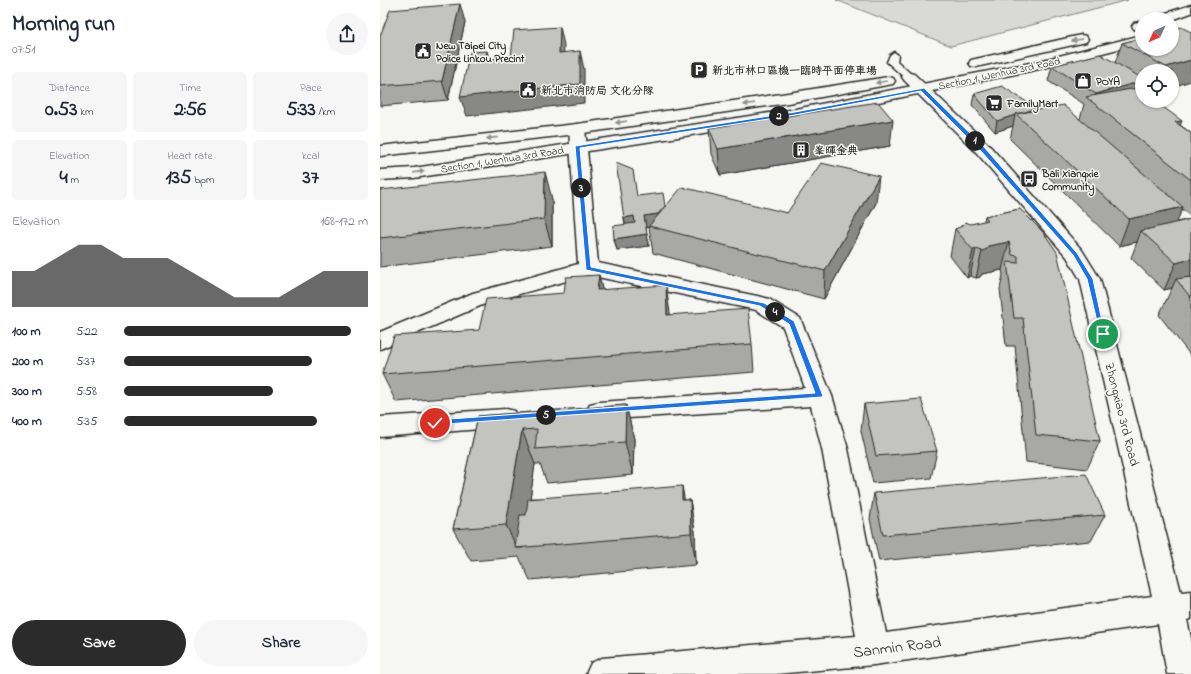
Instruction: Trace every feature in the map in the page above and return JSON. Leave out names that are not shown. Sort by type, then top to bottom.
[{"type":"street","points":[[1179,13],[1191,9]]},
{"type":"street","name":"Section 1, Wenhua 3rd Road","points":[[1124,29],[1135,29]]},
{"type":"street","name":"Section 1, Wenhua 3rd Road","points":[[380,175],[414,173],[578,138],[788,98],[1035,66],[1135,31]]},
{"type":"street","name":"Section 1, Wenhua 3rd Road","points":[[963,65],[1093,36]]},
{"type":"street","name":"Zhongxiao 3rd Road","points":[[919,80],[982,148],[1070,248],[1090,279],[1181,607],[1184,674]]},
{"type":"street","points":[[578,138],[588,268]]},
{"type":"street","name":"Section 1, Wenhua 3rd Road","points":[[380,151],[578,138]]},
{"type":"street","points":[[380,342],[480,298],[588,268],[762,304],[792,323],[820,396],[835,449],[874,650]]},
{"type":"street","points":[[576,413],[820,396]]},
{"type":"street","points":[[380,427],[529,416]]},
{"type":"street","name":"Sanmin Road","points":[[602,674],[660,672],[874,650],[1181,607]]},
{"type":"lane","points":[[894,55],[892,62],[919,80]]},
{"type":"shaded area","points":[[836,0],[1128,0],[951,46]]},
{"type":"building","name":"New Taipei City Police Linkou Precint","points":[[460,4],[442,81],[380,86],[380,36],[390,10]]},
{"type":"building","points":[[560,27],[559,53],[580,51],[580,84],[460,97],[470,52],[487,51],[486,59],[511,57],[514,30]]},
{"type":"building","points":[[1181,27],[1191,32],[1191,60],[1177,64],[1160,64],[1146,56],[1179,56],[1179,28]]},
{"type":"building","points":[[1135,40],[1135,50],[1122,43]]},
{"type":"building","points":[[1100,54],[1135,74],[1135,83],[1096,94],[1052,66]]},
{"type":"building","points":[[1002,86],[1036,108],[997,121],[974,94]]},
{"type":"building","points":[[1135,88],[1135,108],[1164,108],[1182,121],[1175,122],[1191,133],[1191,180],[1086,97]]},
{"type":"building","points":[[878,102],[893,120],[718,149],[709,128]]},
{"type":"building","points":[[1063,105],[1183,207],[1129,219],[1016,114]]},
{"type":"building","points":[[616,163],[633,170],[637,196],[663,193],[665,206],[658,214],[644,216],[647,234],[614,239],[613,226],[635,223],[634,216],[624,218]]},
{"type":"building","points":[[821,163],[879,176],[825,271],[649,226],[682,187],[787,213]]},
{"type":"building","points":[[545,172],[544,219],[380,238],[380,190]]},
{"type":"building","points":[[1020,209],[1043,232],[1057,252],[1100,441],[1036,435],[1023,318],[1014,318],[1007,262],[1018,263],[1018,256],[1012,255],[1009,242],[988,246],[987,249],[982,251],[976,249],[973,250],[955,229],[960,227],[965,222],[971,224],[988,220],[985,216]]},
{"type":"building","points":[[1191,219],[1191,259],[1176,263],[1141,231]]},
{"type":"building","points":[[599,275],[597,290],[666,285],[667,315],[748,309],[752,344],[382,374],[394,336],[479,330],[486,299],[564,293],[566,277]]},
{"type":"building","points":[[1191,277],[1191,298],[1176,279]]},
{"type":"building","points":[[921,399],[937,451],[876,456],[864,404]]},
{"type":"building","points":[[626,405],[625,442],[535,449],[537,429],[522,430],[506,525],[453,529],[478,416]]},
{"type":"building","points":[[1086,474],[1105,515],[883,535],[874,493]]},
{"type":"building","points":[[682,486],[682,500],[690,500],[691,533],[515,548],[520,515],[526,515],[528,499]]},
{"type":"place","name":"New Taipei City Police Linkou Precint","points":[[423,51]]},
{"type":"place","name":"新北市林口區機一臨時平面停車場","points":[[699,70]]},
{"type":"place","name":"POYA","points":[[1083,81]]},
{"type":"place","name":"新北市消防局 文化分隊","points":[[528,90]]},
{"type":"place","name":"FamilyMart","points":[[994,103]]},
{"type":"place","name":"峯暉金典","points":[[801,150]]},
{"type":"place","name":"Bali Xiangxie Community","points":[[1029,179]]},
{"type":"route","points":[[435,423],[820,396],[792,323],[762,304],[588,268],[578,146],[795,114],[922,89],[982,148],[1075,254],[1090,279],[1103,334]]}]
